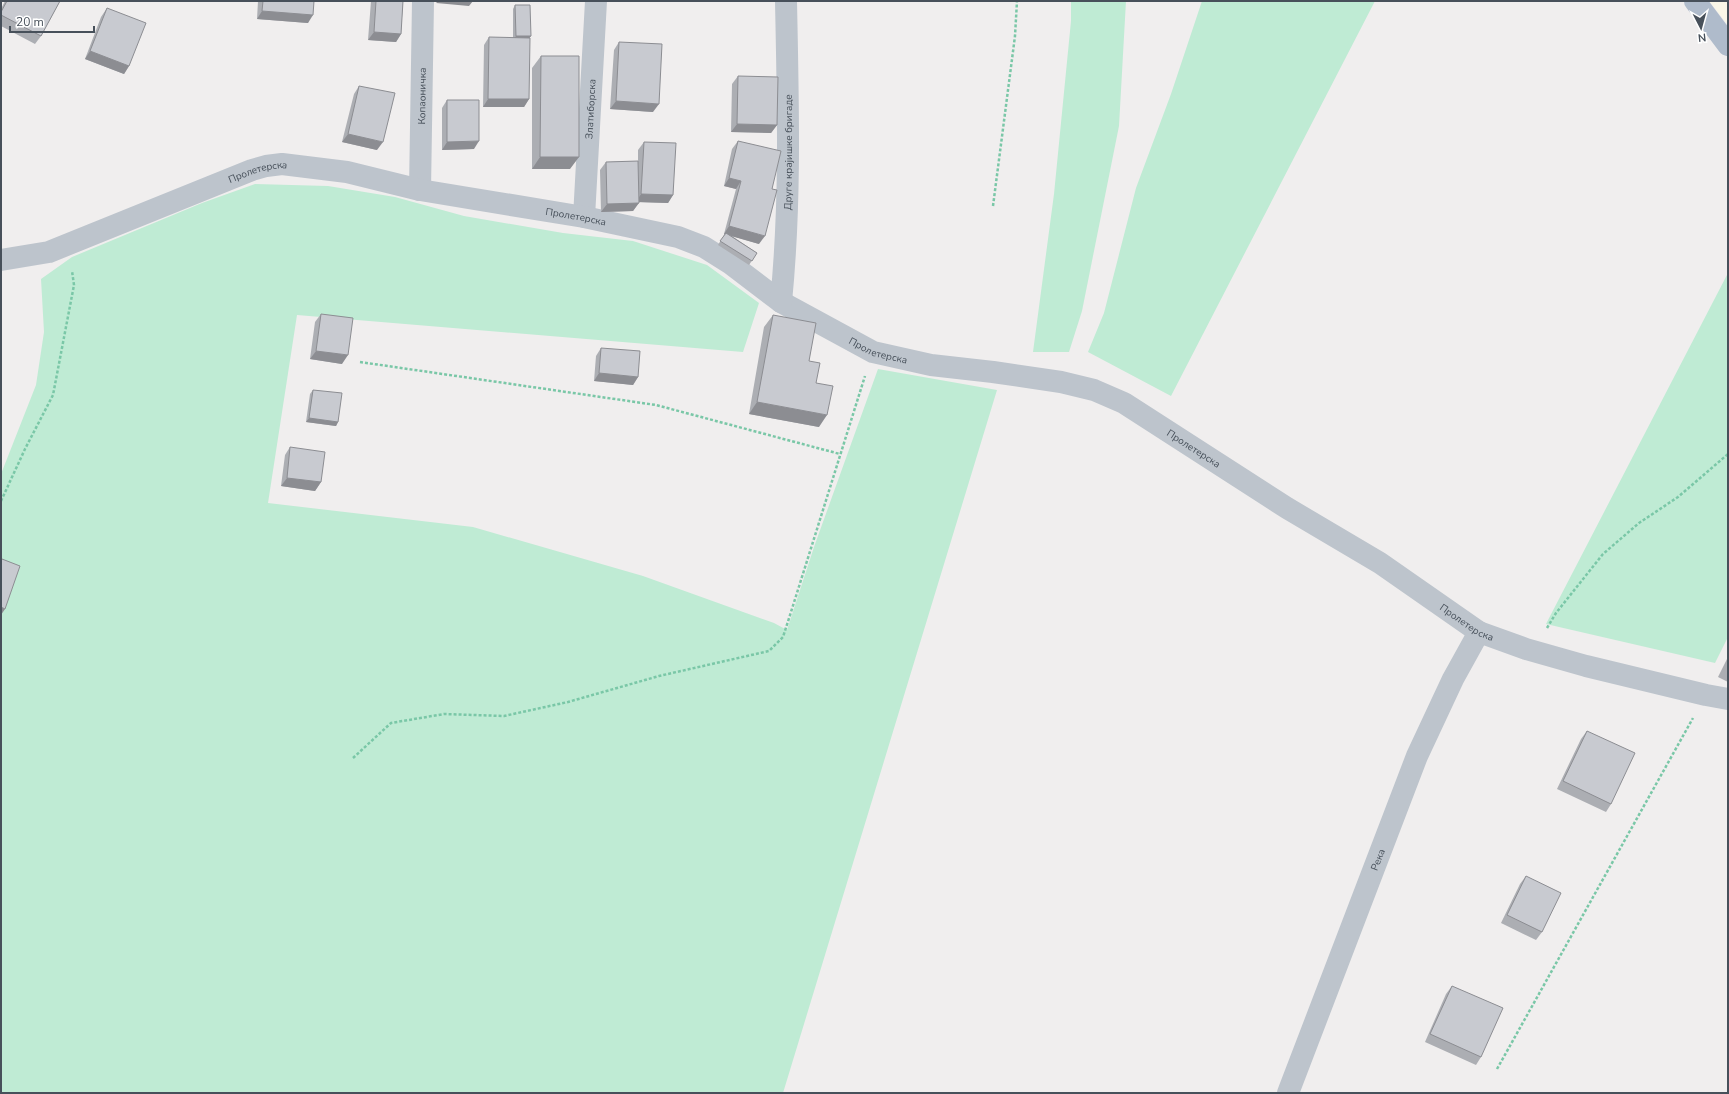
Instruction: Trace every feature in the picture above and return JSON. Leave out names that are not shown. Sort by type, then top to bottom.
[{"type":"main road","points":[[1695,1],[1728,45]]},
{"type":"street","name":"Копаоничка","points":[[420,190],[423,1]]},
{"type":"street","name":"Златиборска","points":[[584,217],[596,1]]},
{"type":"street","name":"Друге крајишке бригаде","points":[[781,302],[786,254],[789,150],[786,1]]},
{"type":"street","name":"Пролетерска","points":[[1,260],[39,254],[266,166],[282,164],[347,172],[420,190],[584,217],[678,237],[704,247],[731,264],[781,302],[873,352],[931,365],[1061,382],[1094,390],[1124,403],[1287,508],[1380,563],[1479,632],[1534,651],[1706,695],[1728,699]]},
{"type":"street","name":"Река","points":[[1288,1093],[1417,756],[1454,679],[1479,632]]},
{"type":"path","points":[[993,206],[1015,36],[1017,1]]},
{"type":"path","points":[[1,501],[25,449],[53,395],[74,285],[67,244]]},
{"type":"path","points":[[353,758],[391,723],[444,714],[504,716],[568,702],[659,676],[769,651],[783,637],[873,352]]},
{"type":"path","points":[[360,362],[656,405],[840,454]]},
{"type":"path","points":[[1534,651],[1556,613],[1603,554],[1639,523],[1678,497],[1728,454]]},
{"type":"path","points":[[1497,1068],[1706,695]]},
{"type":"shaded area","points":[[1709,1],[1728,1],[1728,25]]},
{"type":"green space","points":[[1071,1],[1126,1],[1119,126],[1082,311],[1069,352],[1033,352],[1054,194],[1071,21]]},
{"type":"green space","points":[[1202,1],[1375,1],[1171,396],[1088,352],[1104,313],[1136,188],[1171,94]]},
{"type":"green space","points":[[255,184],[328,186],[395,197],[464,216],[563,233],[633,241],[707,265],[759,303],[743,352],[297,315],[268,503],[473,527],[643,576],[774,623],[787,630],[814,547],[878,369],[997,390],[783,1093],[1,1093],[1,474],[36,385],[44,332],[41,279],[72,257],[202,203]]},
{"type":"green space","points":[[1728,273],[1728,637],[1715,663],[1546,624]]},
{"type":"building","points":[[7,1],[60,1],[41,36],[1,15]]},
{"type":"building","points":[[263,1],[314,1],[313,15],[262,11]]},
{"type":"building","points":[[376,1],[403,1],[401,34],[374,32]]},
{"type":"building","points":[[515,5],[530,5],[531,36],[516,36]]},
{"type":"building","points":[[107,8],[146,23],[129,66],[90,51]]},
{"type":"building","points":[[489,37],[530,38],[529,99],[488,99]]},
{"type":"building","points":[[619,42],[662,44],[659,104],[616,101]]},
{"type":"building","points":[[541,56],[579,56],[579,157],[540,157]]},
{"type":"building","points":[[738,76],[778,77],[777,125],[737,124]]},
{"type":"building","points":[[359,86],[395,93],[383,142],[348,134]]},
{"type":"building","points":[[447,100],[479,100],[479,141],[447,142]]},
{"type":"building","points":[[738,141],[781,151],[772,189],[777,190],[765,236],[729,226],[741,181],[729,178]]},
{"type":"building","points":[[644,142],[676,143],[673,195],[641,194]]},
{"type":"building","points":[[638,161],[639,203],[607,204],[606,162]]},
{"type":"building","points":[[726,233],[757,253],[752,261],[720,241]]},
{"type":"building","points":[[321,314],[353,318],[348,355],[316,351]]},
{"type":"building","points":[[773,315],[816,323],[809,361],[820,363],[816,383],[833,386],[827,415],[757,402]]},
{"type":"building","points":[[601,348],[640,351],[638,377],[599,373]]},
{"type":"building","points":[[313,390],[342,393],[338,422],[309,418]]},
{"type":"building","points":[[290,447],[325,452],[321,482],[287,478]]},
{"type":"building","points":[[2,559],[20,566],[5,609],[1,607]]},
{"type":"building","points":[[1587,731],[1635,753],[1611,804],[1563,781]]},
{"type":"building","points":[[1526,876],[1561,893],[1542,932],[1507,915]]},
{"type":"building","points":[[1452,986],[1503,1008],[1481,1057],[1430,1034]]}]
